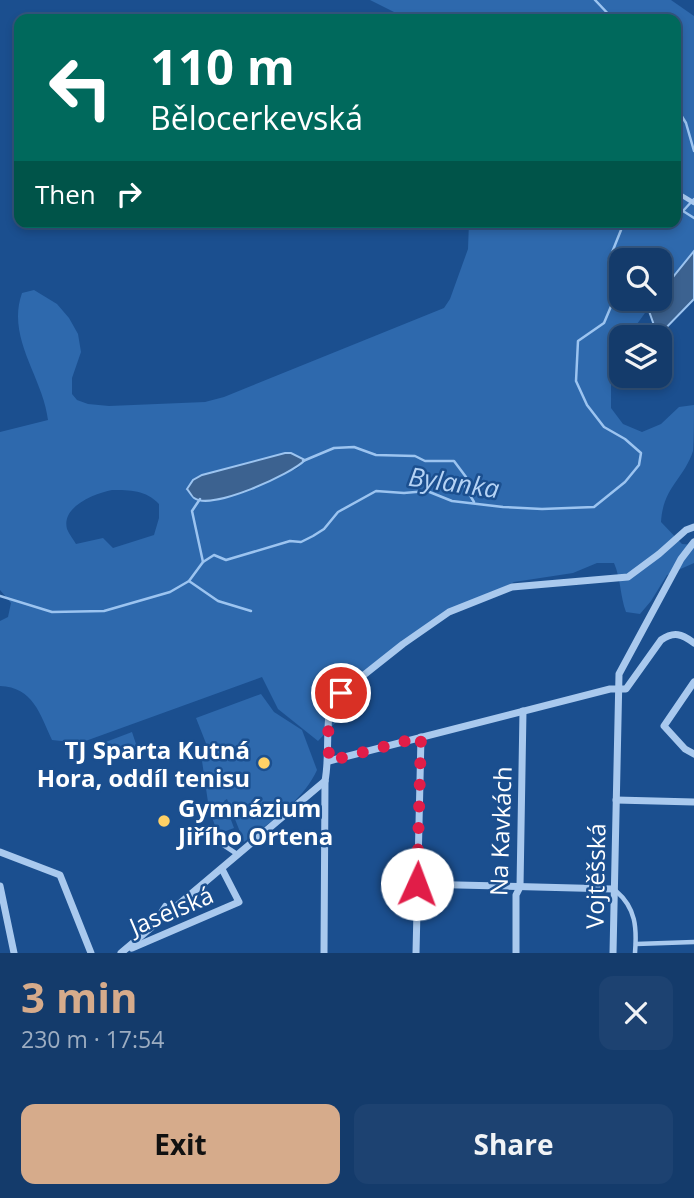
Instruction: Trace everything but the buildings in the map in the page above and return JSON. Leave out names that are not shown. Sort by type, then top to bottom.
[{"type":"street","points":[[324,953],[325,780],[329,761],[327,728],[331,701],[436,621],[462,606],[512,587],[628,577],[686,530],[694,527]]},
{"type":"street","name":"Vojtěšská","points":[[613,953],[619,674],[681,559],[694,542]]},
{"type":"street","points":[[329,761],[610,689],[626,689],[661,640],[680,635],[694,643]]},
{"type":"street","points":[[693,754],[664,726],[694,682]]},
{"type":"street","name":"Na Kavkách","points":[[516,953],[523,711]]},
{"type":"street","points":[[416,953],[421,737]]},
{"type":"street","name":"Jaselská","points":[[122,953],[325,780]]},
{"type":"street","name":"Vojtěšská","points":[[616,800],[694,802]]},
{"type":"street","points":[[0,852],[60,875],[90,953]]},
{"type":"street","name":"Jaselská","points":[[122,953],[239,902],[222,869]]},
{"type":"street","points":[[417,884],[613,889]]},
{"type":"street","points":[[0,886],[14,953]]},
{"type":"lane","points":[[211,837],[238,855]]},
{"type":"lane","points":[[613,889],[626,900],[636,922],[635,953]]},
{"type":"lane","points":[[165,916],[162,911],[166,905]]},
{"type":"lane","points":[[636,944],[694,942]]},
{"type":"shaded area","points":[[370,0],[671,0],[694,16],[694,251],[672,278],[672,248],[609,248],[609,311],[646,311],[636,325],[609,325],[609,388],[611,408],[623,424],[642,432],[661,424],[679,407],[694,405],[693,451],[666,500],[661,522],[682,544],[694,545],[694,563],[667,575],[640,614],[626,612],[614,563],[597,563],[573,573],[514,582],[414,633],[338,690],[341,717],[318,741],[278,709],[262,677],[80,743],[52,740],[39,712],[28,697],[20,691],[0,686],[0,621],[8,617],[11,603],[0,590],[0,432],[48,420],[45,404],[22,342],[18,310],[22,293],[34,290],[57,304],[78,334],[81,352],[72,378],[72,394],[77,400],[88,404],[109,406],[205,402],[224,397],[444,308],[450,299],[468,249],[469,228],[681,228],[681,14],[398,14]],"holes":[[[285,453],[305,460],[298,468],[230,497],[201,475]],[[112,490],[143,493],[159,504],[159,518],[154,535],[113,548],[103,538],[76,544],[67,529],[69,514],[74,507],[97,494]]]},
{"type":"shaded area","points":[[694,251],[694,299],[669,325],[654,325],[649,311],[672,311],[672,278]]},
{"type":"shaded area","points":[[285,453],[305,460],[285,474],[251,489],[217,500],[203,501],[193,498],[187,489],[193,480],[202,475]]},
{"type":"shaded area","name":"TJ Sparta Kutná Hora, oddíl tenisu","points":[[261,694],[274,712],[302,730],[317,770],[295,801],[244,842],[227,799],[224,801],[234,828],[218,834],[209,809],[202,761],[211,756],[196,718]]},
{"type":"shaded area","points":[[132,732],[138,750],[109,761],[103,743]]},
{"type":"waterway","name":"Bylanka","points":[[595,0],[608,14]]},
{"type":"waterway","name":"Bylanka","points":[[681,115],[694,151]]},
{"type":"waterway","name":"Bylanka","points":[[681,210],[694,199]]},
{"type":"waterway","points":[[683,211],[694,218]]},
{"type":"waterway","name":"Bylanka","points":[[0,596],[52,612],[104,611],[170,592],[189,581],[203,562],[214,555],[226,560],[290,541],[301,542],[324,529],[338,512],[376,491],[427,491],[452,501],[503,507],[594,507],[625,482],[639,465],[641,453],[625,439],[604,427],[587,405],[576,381],[578,341],[604,323],[612,304],[609,260],[621,228]]},
{"type":"waterway","points":[[303,461],[334,448],[354,447],[376,455],[415,456],[425,461],[454,461],[466,477],[465,487],[474,502]]},
{"type":"waterway","points":[[200,499],[192,511],[203,562]]},
{"type":"waterway","points":[[189,581],[218,601],[251,611]]},
{"type":"place","name":"TJ Sparta Kutná Hora, oddíl tenisu","points":[[264,763]]},
{"type":"place","name":"Gymnázium Jiřího Ortena","points":[[164,821]]},
{"type":"route","points":[[341,693],[331,701],[328,718],[329,761],[421,737],[417,884]]}]
